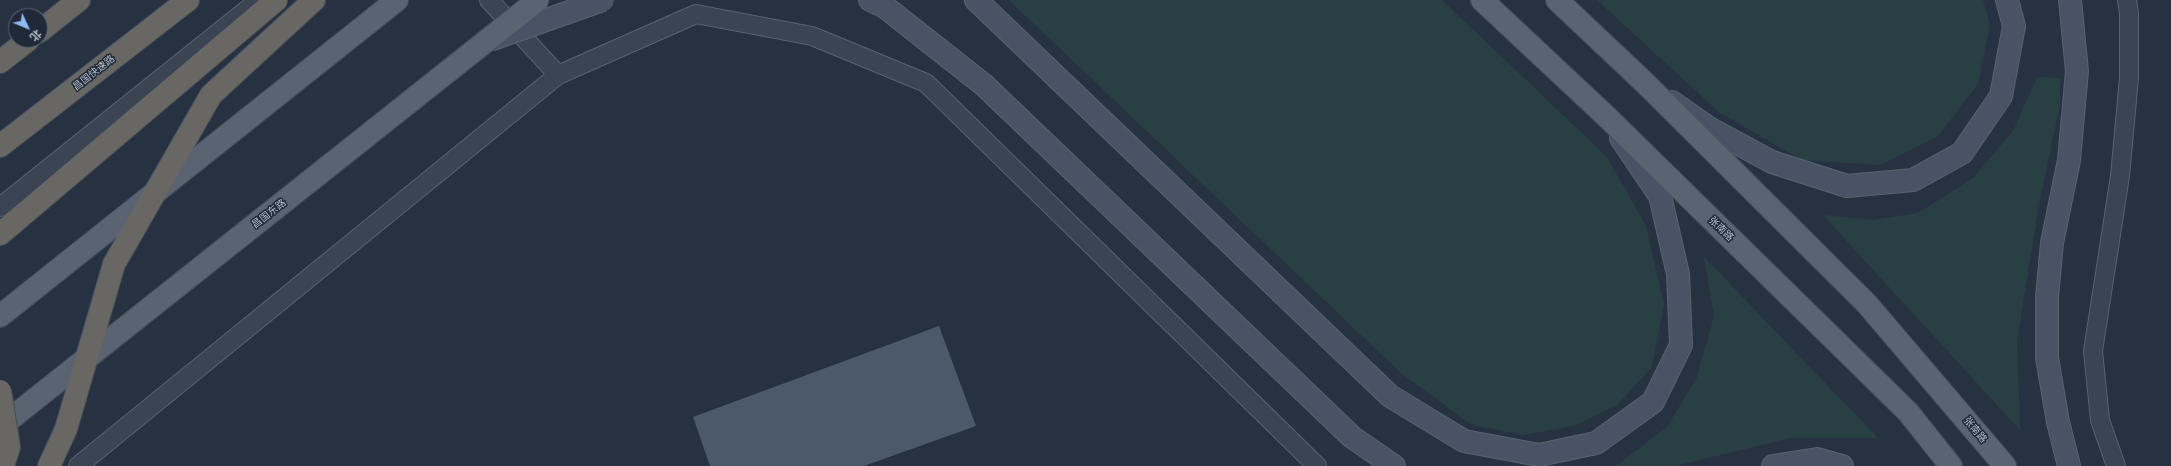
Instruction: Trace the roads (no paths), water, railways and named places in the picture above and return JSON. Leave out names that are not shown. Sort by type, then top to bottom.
[{"type":"highway","points":[[48,25],[79,0]]},
{"type":"highway","name":"昌国快速路","points":[[0,146],[188,0]]},
{"type":"highway","points":[[0,234],[276,0]]},
{"type":"highway","points":[[49,466],[66,429],[114,264],[211,95],[314,0]]},
{"type":"highway","points":[[0,62],[18,48]]},
{"type":"highway","points":[[0,390],[9,447],[3,466]]},
{"type":"main road","points":[[0,316],[397,0]]},
{"type":"main road","name":"昌国东路","points":[[0,428],[538,0]]},
{"type":"main road","points":[[485,42],[602,0]]},
{"type":"main road","points":[[976,0],[1390,396],[1464,441],[1532,454],[1539,455],[1596,443],[1641,411],[1653,402],[1682,345],[1678,274],[1660,196],[1607,116]]},
{"type":"main road","name":"张南路","points":[[1482,0],[1607,116],[1908,412],[1951,466]]},
{"type":"main road","name":"张南路","points":[[1558,0],[1644,82],[1867,304],[2005,466]]},
{"type":"main road","points":[[1644,82],[1709,128],[1772,162],[1847,186],[1913,180],[1962,153],[2001,96],[2014,26],[2007,0]]},
{"type":"main road","points":[[2070,0],[2077,71],[2069,160],[2052,243],[2047,297],[2048,358],[2058,422],[2070,466]]},
{"type":"main road","points":[[878,3],[984,85],[1352,437],[1394,466]]},
{"type":"main road","points":[[1773,466],[1817,459],[1842,466]]},
{"type":"lane","points":[[0,207],[259,0]]},
{"type":"lane","points":[[489,0],[558,75]]},
{"type":"lane","points":[[2116,466],[2100,420],[2093,351],[2120,176],[2129,78],[2129,14],[2127,0]]},
{"type":"lane","points":[[78,466],[558,75],[696,14],[812,36],[926,83],[1317,466]]}]
